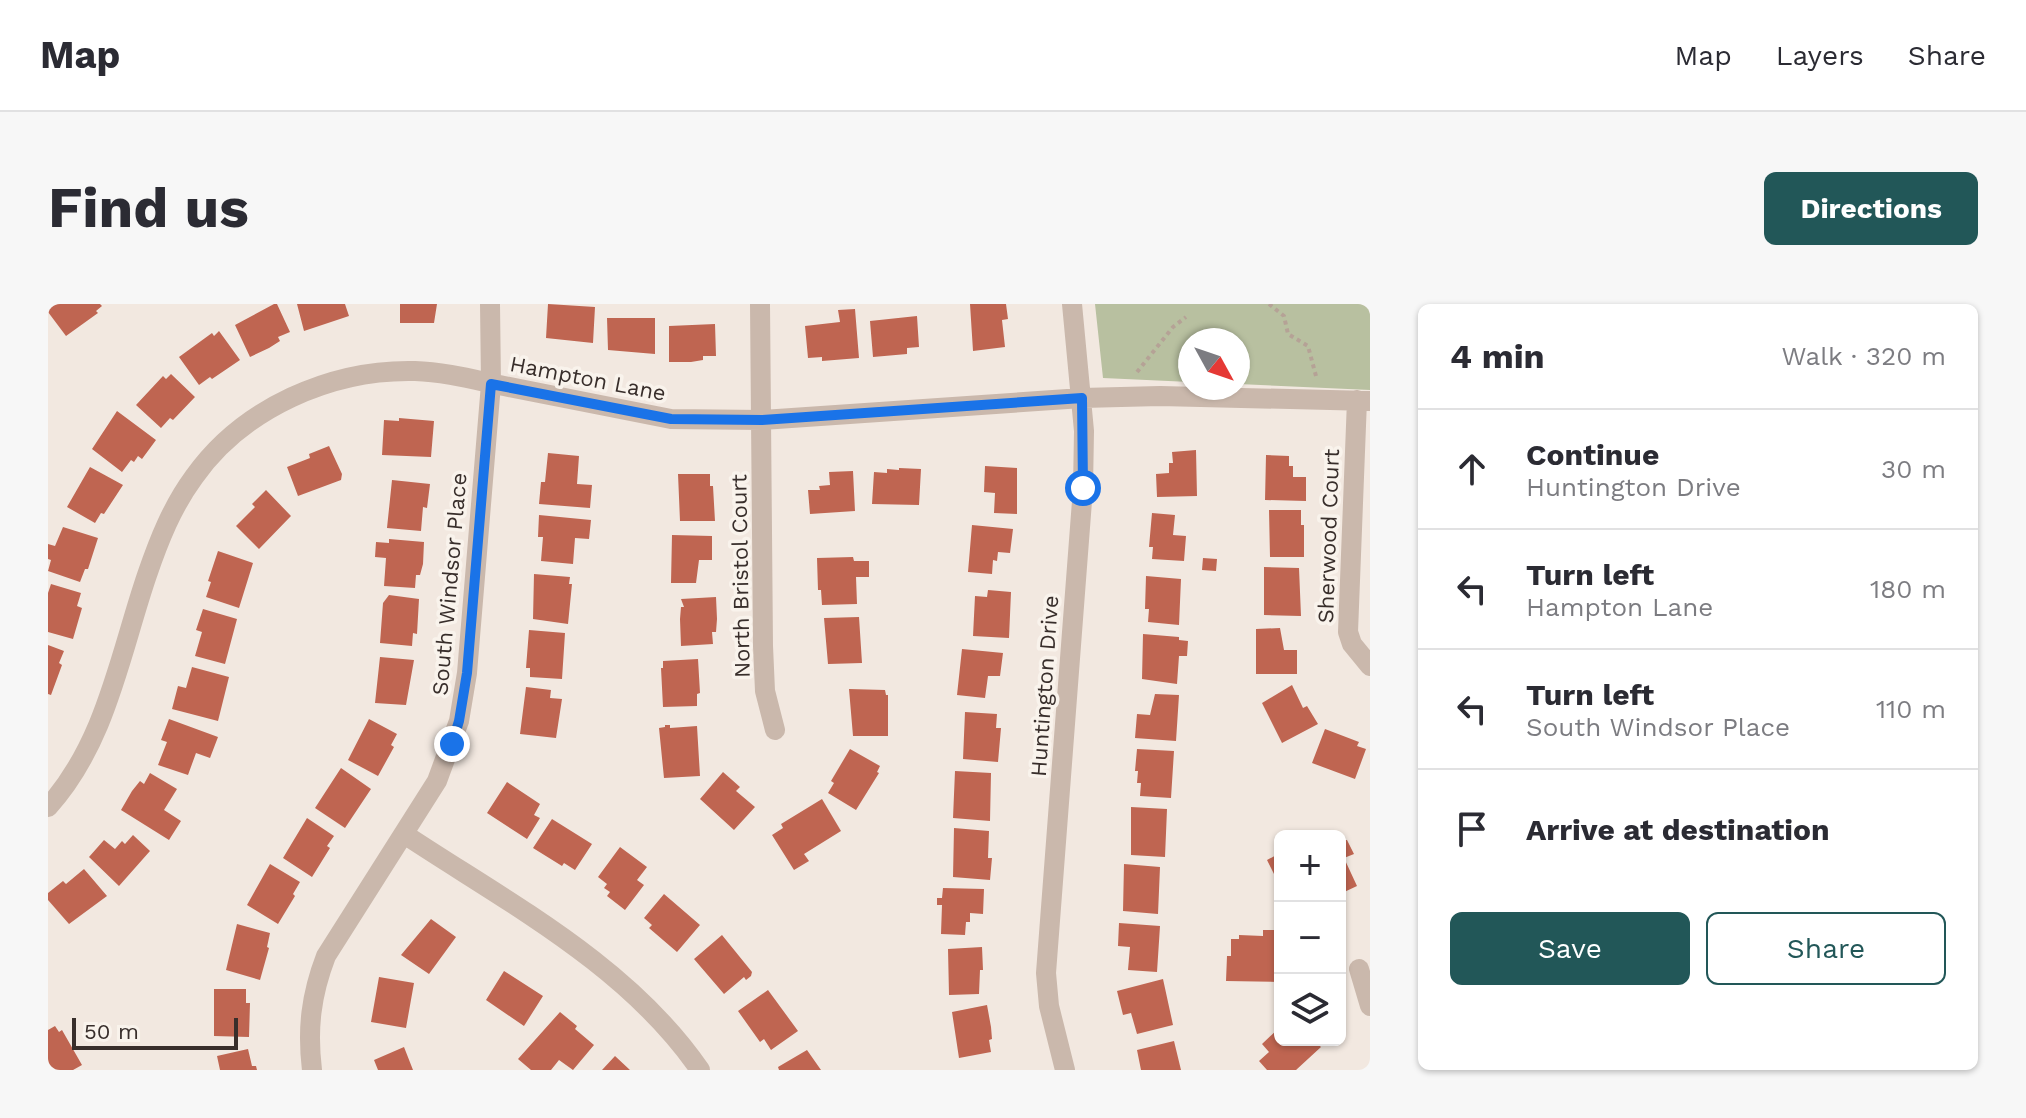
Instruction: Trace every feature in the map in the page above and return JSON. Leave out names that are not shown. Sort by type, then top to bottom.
[{"type":"street","name":"South Windsor Place","points":[[312,1070],[309,1021],[315,985],[326,956],[437,781],[459,721],[467,673],[491,384],[490,304]]},
{"type":"street","name":"North Bristol Court","points":[[760,304],[763,646],[765,691],[775,730]]},
{"type":"street","name":"Huntington Drive","points":[[1065,1070],[1049,1006],[1046,973],[1083,488],[1082,398],[1072,304]]},
{"type":"street","name":"Hampton Lane","points":[[48,807],[70,779],[100,724],[167,522],[194,476],[243,427],[313,387],[348,377],[413,371],[671,419],[762,420],[1082,398],[1160,396],[1363,401]]},
{"type":"street","name":"Sherwood Court","points":[[1363,401],[1348,632],[1352,644],[1370,666]]},
{"type":"street","points":[[404,834],[590,957],[661,1022],[700,1070]]},
{"type":"street","points":[[1359,969],[1370,1006]]},
{"type":"path","points":[[1269,304],[1284,316],[1288,334],[1308,346],[1316,376]]},
{"type":"path","points":[[1137,372],[1173,327],[1186,317]]},
{"type":"green space","points":[[1095,304],[1370,304],[1370,390],[1250,385],[1250,328],[1178,328],[1178,381],[1103,378]]},
{"type":"building","points":[[48,304],[102,306],[96,311],[98,313],[66,336],[48,312]]},
{"type":"building","points":[[277,304],[290,332],[278,337],[280,341],[269,348],[250,357],[235,325]]},
{"type":"building","points":[[297,304],[345,304],[349,316],[304,331]]},
{"type":"building","points":[[400,304],[437,304],[434,323],[400,323]]},
{"type":"building","points":[[548,304],[595,307],[593,343],[546,338]]},
{"type":"building","points":[[970,304],[1006,304],[1008,319],[1002,320],[1005,347],[973,351]]},
{"type":"building","points":[[855,309],[859,358],[822,361],[822,357],[808,358],[805,326],[840,322],[838,310]]},
{"type":"building","points":[[917,316],[919,347],[907,348],[907,354],[873,357],[870,321]]},
{"type":"building","points":[[607,318],[655,318],[655,354],[608,350]]},
{"type":"building","points":[[715,324],[716,356],[703,356],[703,360],[691,362],[669,362],[669,326]]},
{"type":"building","points":[[219,331],[240,360],[199,385],[179,357]]},
{"type":"building","points":[[171,374],[195,397],[161,428],[136,405],[163,376],[166,379]]},
{"type":"building","points":[[117,411],[156,440],[142,459],[138,456],[134,462],[131,460],[122,472],[92,449]]},
{"type":"building","points":[[399,418],[434,421],[431,457],[382,455],[384,420],[399,421]]},
{"type":"building","points":[[329,446],[342,474],[341,480],[298,496],[287,467]]},
{"type":"building","points":[[1196,450],[1197,496],[1157,497],[1156,474],[1169,473],[1169,463],[1173,463],[1172,452]]},
{"type":"building","points":[[548,453],[579,456],[577,484],[592,485],[590,508],[539,504]]},
{"type":"building","points":[[1266,455],[1289,456],[1293,477],[1306,477],[1306,501],[1265,500]]},
{"type":"building","points":[[985,466],[1017,468],[1017,514],[994,513],[995,493],[984,492]]},
{"type":"building","points":[[90,467],[123,485],[95,523],[67,507]]},
{"type":"building","points":[[887,469],[921,469],[919,505],[872,504],[874,472],[887,473]]},
{"type":"building","points":[[853,471],[855,511],[810,514],[808,490],[820,490],[819,486],[830,485],[829,472]]},
{"type":"building","points":[[678,474],[710,474],[715,521],[680,521]]},
{"type":"building","points":[[392,480],[430,484],[427,508],[423,507],[421,531],[387,528]]},
{"type":"building","points":[[266,490],[291,516],[259,549],[236,526],[255,507],[252,504]]},
{"type":"building","points":[[1269,510],[1301,510],[1304,557],[1270,557]]},
{"type":"building","points":[[1152,513],[1175,515],[1173,535],[1186,536],[1184,561],[1152,559],[1153,547],[1149,547]]},
{"type":"building","points":[[539,515],[591,520],[589,539],[575,538],[573,564],[541,561],[543,537],[538,537]]},
{"type":"building","points":[[972,525],[1013,529],[1010,553],[998,552],[997,561],[993,560],[992,574],[968,572]]},
{"type":"building","points":[[63,527],[98,538],[88,569],[85,569],[80,582],[48,571],[51,560],[48,559],[48,544],[55,546]]},
{"type":"building","points":[[672,535],[712,536],[712,560],[699,560],[696,583],[671,583]]},
{"type":"building","points":[[389,539],[424,542],[423,564],[420,575],[416,575],[415,588],[384,586],[386,558],[375,557],[376,542],[389,543]]},
{"type":"building","points":[[218,551],[253,563],[239,608],[206,597]]},
{"type":"building","points":[[853,557],[854,561],[869,561],[869,577],[856,577],[857,604],[822,605],[817,558]]},
{"type":"building","points":[[1203,558],[1217,559],[1216,571],[1202,570]]},
{"type":"building","points":[[1264,567],[1299,568],[1301,616],[1264,615]]},
{"type":"building","points":[[534,574],[570,577],[568,624],[533,619]]},
{"type":"building","points":[[1146,576],[1181,579],[1179,625],[1148,622],[1149,609],[1145,609]]},
{"type":"building","points":[[51,584],[81,593],[77,606],[82,608],[73,639],[48,632],[48,593]]},
{"type":"building","points":[[988,590],[1011,592],[1009,638],[973,636],[975,596],[987,597]]},
{"type":"building","points":[[389,595],[419,599],[417,634],[413,633],[412,646],[380,643],[383,603]]},
{"type":"building","points":[[716,597],[713,644],[681,646],[680,619],[681,607],[684,607],[681,599]]},
{"type":"building","points":[[203,609],[237,619],[225,664],[195,656],[202,632],[196,630]]},
{"type":"building","points":[[859,617],[862,663],[828,664],[824,618]]},
{"type":"building","points":[[1280,628],[1284,650],[1297,650],[1297,674],[1256,674],[1256,629]]},
{"type":"building","points":[[529,630],[565,633],[562,679],[530,677],[530,668],[526,668]]},
{"type":"building","points":[[1143,634],[1179,637],[1179,640],[1188,641],[1187,656],[1179,656],[1177,684],[1142,679]]},
{"type":"building","points":[[48,645],[64,651],[51,695],[48,694]]},
{"type":"building","points":[[962,649],[1003,653],[1000,676],[988,676],[985,698],[957,695]]},
{"type":"building","points":[[380,657],[414,660],[406,705],[375,703]]},
{"type":"building","points":[[698,659],[700,693],[697,694],[697,706],[663,707],[663,661]]},
{"type":"building","points":[[192,667],[229,677],[218,721],[172,709],[178,686],[186,688]]},
{"type":"building","points":[[1292,685],[1303,708],[1307,706],[1318,724],[1282,743],[1262,703]]},
{"type":"building","points":[[526,687],[551,690],[550,698],[562,699],[556,738],[520,734]]},
{"type":"building","points":[[849,689],[885,690],[888,695],[888,736],[853,736]]},
{"type":"building","points":[[1155,694],[1179,695],[1176,741],[1135,738],[1137,714],[1150,715]]},
{"type":"building","points":[[965,712],[997,714],[996,728],[1001,728],[998,762],[963,759]]},
{"type":"building","points":[[169,719],[218,737],[210,758],[196,753],[188,775],[158,765],[167,742],[161,740]]},
{"type":"building","points":[[369,719],[397,734],[391,745],[394,747],[378,776],[348,760]]},
{"type":"building","points":[[670,725],[670,728],[697,726],[700,776],[664,778],[659,728]]},
{"type":"building","points":[[1325,729],[1359,742],[1357,746],[1366,749],[1355,779],[1312,763]]},
{"type":"building","points":[[850,749],[880,766],[879,773],[856,810],[828,793],[834,783],[831,781]]},
{"type":"building","points":[[1137,749],[1174,751],[1171,798],[1140,796],[1141,783],[1137,783],[1138,771],[1135,771]]},
{"type":"building","points":[[341,768],[371,789],[345,828],[315,808]]},
{"type":"building","points":[[955,771],[991,773],[990,821],[953,818]]},
{"type":"building","points":[[723,772],[740,787],[736,791],[755,807],[734,830],[700,799]]},
{"type":"building","points":[[150,773],[177,789],[164,810],[181,821],[169,840],[121,810],[132,791],[140,781],[144,784]]},
{"type":"building","points":[[507,782],[540,804],[534,815],[540,818],[527,839],[487,813]]},
{"type":"building","points":[[822,799],[841,831],[804,854],[809,861],[794,870],[772,835],[783,828],[781,824]]},
{"type":"building","points":[[1131,807],[1167,809],[1165,857],[1131,855]]},
{"type":"building","points":[[307,818],[334,836],[312,877],[283,858]]},
{"type":"building","points":[[552,819],[592,844],[575,870],[564,863],[562,866],[533,848]]},
{"type":"building","points":[[954,828],[989,831],[988,858],[992,858],[990,880],[953,877]]},
{"type":"building","points":[[133,835],[150,851],[119,886],[89,857],[104,840],[115,849]]},
{"type":"building","points":[[1346,840],[1347,840],[1354,854],[1346,857]]},
{"type":"building","points":[[620,847],[647,867],[637,880],[644,885],[625,910],[607,896],[610,892],[604,888],[607,884],[598,877]]},
{"type":"building","points":[[1274,856],[1274,874],[1267,860]]},
{"type":"building","points":[[1346,862],[1357,886],[1346,891]]},
{"type":"building","points":[[270,864],[300,882],[278,924],[247,905]]},
{"type":"building","points":[[1124,864],[1160,867],[1158,914],[1123,911]]},
{"type":"building","points":[[84,869],[107,896],[69,924],[48,900],[48,893],[63,881],[66,884]]},
{"type":"building","points":[[943,888],[984,889],[983,914],[970,913],[965,935],[941,934],[942,905],[937,905],[937,898],[942,898]]},
{"type":"building","points":[[664,894],[700,925],[677,952],[649,928],[652,925],[644,918]]},
{"type":"building","points":[[431,919],[456,937],[429,974],[401,955]]},
{"type":"building","points":[[1119,923],[1160,926],[1157,972],[1128,970],[1130,947],[1118,946]]},
{"type":"building","points":[[237,924],[270,933],[260,980],[226,970]]},
{"type":"building","points":[[1263,930],[1274,930],[1274,982],[1226,981],[1231,939],[1239,939],[1239,935],[1263,936]]},
{"type":"building","points":[[722,935],[752,972],[746,980],[744,977],[724,994],[694,959]]},
{"type":"building","points":[[982,947],[983,970],[980,970],[979,994],[949,995],[948,949]]},
{"type":"building","points":[[504,971],[543,996],[524,1026],[486,1000]]},
{"type":"building","points":[[379,977],[414,983],[406,1028],[371,1022]]},
{"type":"building","points":[[1163,979],[1173,1025],[1137,1034],[1131,1013],[1123,1015],[1117,991]]},
{"type":"building","points":[[214,989],[246,989],[246,1003],[250,1003],[249,1037],[214,1036]]},
{"type":"building","points":[[768,990],[798,1031],[771,1050],[764,1039],[760,1042],[738,1011]]},
{"type":"building","points":[[987,1005],[991,1052],[959,1058],[952,1012]]},
{"type":"building","points":[[560,1012],[594,1045],[573,1070],[559,1060],[551,1070],[531,1070],[518,1059]]},
{"type":"building","points":[[55,1026],[59,1032],[62,1030],[82,1065],[73,1070],[48,1070],[48,1030]]},
{"type":"building","points":[[1274,1033],[1274,1046],[1321,1047],[1296,1070],[1267,1070],[1259,1061],[1269,1052],[1262,1044]]},
{"type":"building","points":[[1174,1041],[1181,1070],[1141,1070],[1137,1050]]},
{"type":"building","points":[[404,1047],[413,1070],[378,1070],[374,1060]]},
{"type":"building","points":[[248,1049],[252,1066],[256,1066],[257,1070],[220,1070],[217,1056]]},
{"type":"building","points":[[807,1050],[821,1070],[779,1070],[778,1067]]},
{"type":"building","points":[[615,1056],[630,1070],[602,1070]]},
{"type":"route","points":[[452,744],[467,673],[491,384],[671,419],[714,421],[1082,398],[1083,488]]}]
